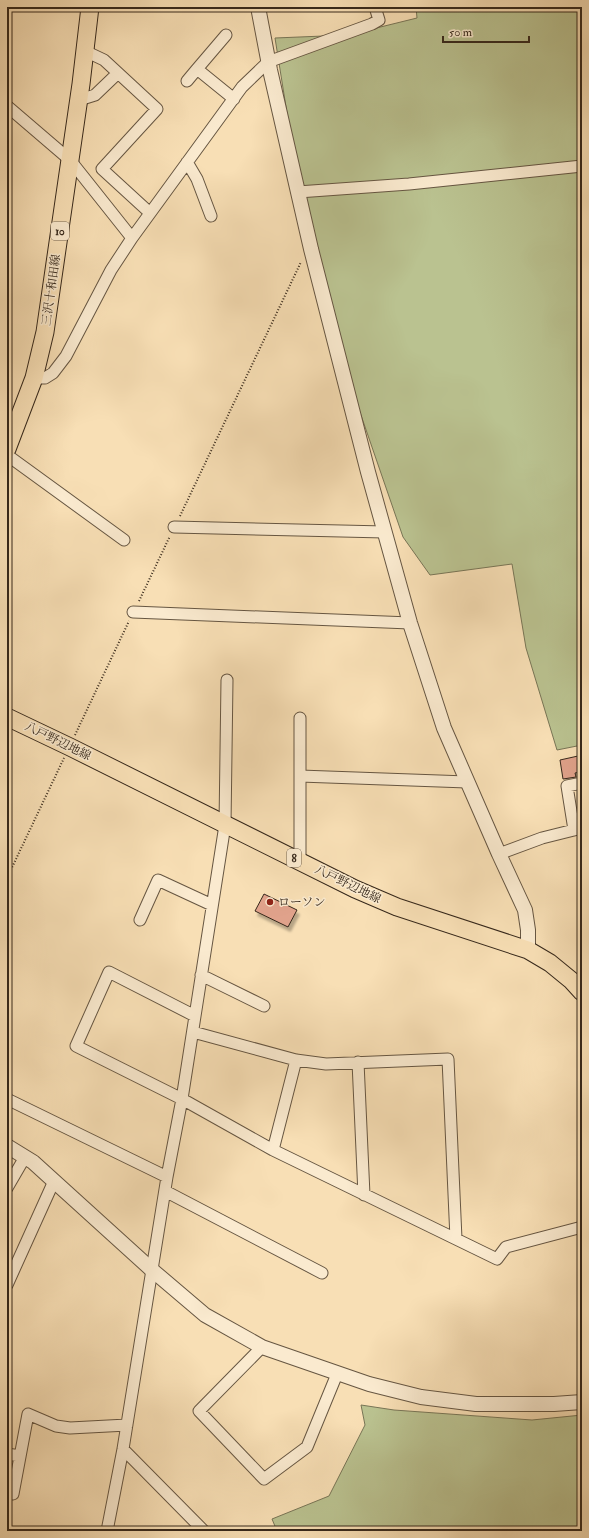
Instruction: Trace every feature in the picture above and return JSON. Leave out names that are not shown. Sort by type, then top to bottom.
[{"type":"main road","name":"三沢十和田線","points":[[7,449],[34,378],[45,332],[79,100],[90,7]]},
{"type":"main road","name":"八戸野辺地線","points":[[7,717],[355,889],[397,907],[528,950],[550,963],[572,981],[582,992]]},
{"type":"street","points":[[258,7],[268,62],[310,242],[368,472],[410,623],[444,728],[498,854],[525,910],[528,930],[528,950]]},
{"type":"street","points":[[34,378],[45,378],[53,373],[66,356],[111,270],[132,238],[242,87],[268,62],[372,24],[379,20],[375,7]]},
{"type":"street","points":[[187,81],[226,35]]},
{"type":"street","points":[[85,51],[104,60],[157,109],[102,169],[150,213]]},
{"type":"street","points":[[197,69],[234,99]]},
{"type":"street","points":[[79,100],[94,95],[118,73]]},
{"type":"street","points":[[9,112],[70,160],[132,238]]},
{"type":"street","points":[[187,162],[197,179],[211,216]]},
{"type":"street","points":[[298,192],[409,184],[582,166]]},
{"type":"street","points":[[7,455],[124,540]]},
{"type":"street","points":[[174,527],[385,532]]},
{"type":"street","points":[[133,612],[410,623]]},
{"type":"street","points":[[107,1531],[123,1449],[167,1177],[182,1099],[225,824],[227,680]]},
{"type":"street","points":[[300,718],[300,861]]},
{"type":"street","points":[[300,776],[468,782]]},
{"type":"street","points":[[498,854],[542,838],[578,829],[567,786],[582,783]]},
{"type":"street","points":[[140,920],[158,880],[212,905]]},
{"type":"street","points":[[195,1016],[109,972],[76,1046],[182,1099],[273,1150],[497,1259],[506,1247],[582,1227]]},
{"type":"street","points":[[201,975],[264,1006]]},
{"type":"street","points":[[193,1032],[296,1060],[326,1064],[448,1059],[456,1240]]},
{"type":"street","points":[[273,1150],[296,1060]]},
{"type":"street","points":[[358,1062],[364,1194]]},
{"type":"street","points":[[7,1100],[167,1177]]},
{"type":"street","points":[[7,1146],[33,1162],[152,1270],[205,1315],[262,1347],[337,1374],[421,1397],[476,1404],[554,1404],[582,1402]]},
{"type":"street","points":[[7,1188],[25,1157]]},
{"type":"street","points":[[7,1285],[54,1181]]},
{"type":"street","points":[[165,1190],[322,1273]]},
{"type":"street","points":[[262,1347],[199,1411],[264,1479],[307,1447],[337,1374]]},
{"type":"street","points":[[13,1494],[28,1414],[56,1426],[70,1428],[127,1425]]},
{"type":"street","points":[[123,1449],[204,1531]]},
{"type":"street","points":[[7,1454],[20,1456]]},
{"type":"path","points":[[7,878],[310,242]]},
{"type":"green space","points":[[416,7],[582,7],[582,745],[557,750],[526,648],[512,564],[430,575],[403,537],[353,392],[294,157],[275,38],[348,35],[417,18]]},
{"type":"green space","points":[[361,1405],[394,1410],[532,1420],[582,1415],[582,1531],[277,1531],[272,1519],[329,1496],[365,1425]]},
{"type":"building","points":[[578,756],[580,772],[575,773],[576,777],[563,779],[560,760]]},
{"type":"building","name":"ローソン","points":[[264,894],[297,910],[288,927],[255,911]]},
{"type":"place","name":"ローソン","points":[[270,902]]}]
